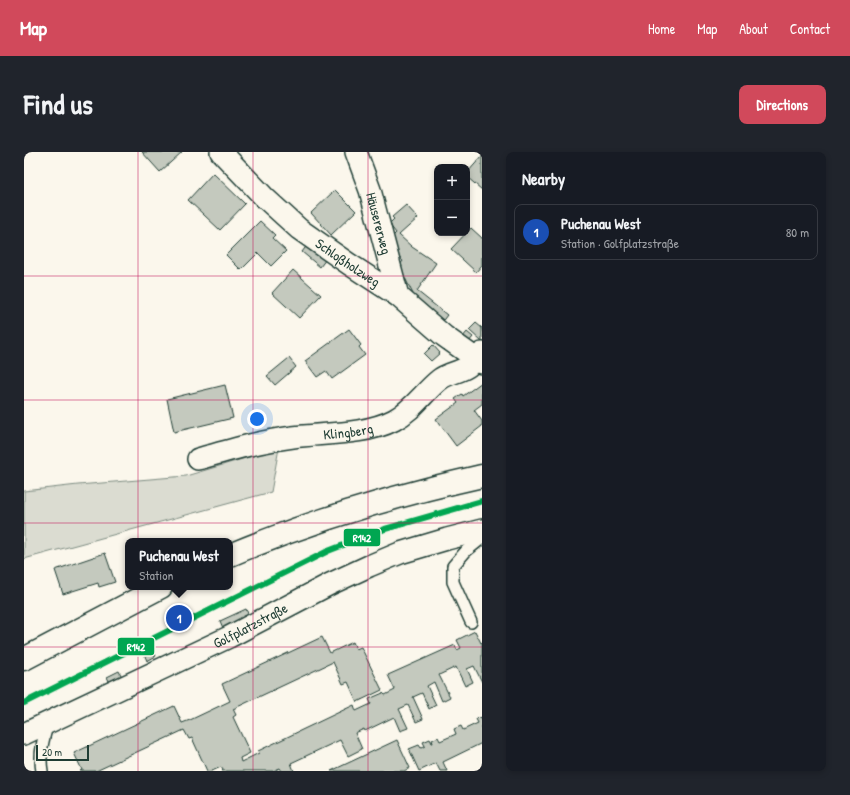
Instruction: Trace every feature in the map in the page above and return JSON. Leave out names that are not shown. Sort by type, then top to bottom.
[{"type":"main road","points":[[233,555],[276,536],[352,510],[445,484],[482,476]]},
{"type":"main road","points":[[24,659],[155,590]]},
{"type":"street","name":"Schloßholzweg","points":[[221,152],[265,198],[299,229],[398,296],[444,336],[480,358]]},
{"type":"street","name":"Häusererweg","points":[[356,152],[370,190],[398,296]]},
{"type":"street","name":"Klingberg","points":[[198,459],[256,443],[293,437],[371,429],[384,425],[396,419],[413,407],[439,379],[450,373],[466,368],[480,358]]},
{"type":"street","name":"Golfplatzstraße","points":[[24,734],[228,637],[330,584],[369,566],[400,553],[482,530]]},
{"type":"lane","points":[[471,622],[453,582],[453,566],[466,551],[482,538]]},
{"type":"lane","points":[[42,771],[40,763],[42,744],[48,722]]},
{"type":"shaded area","points":[[279,448],[271,492],[24,559],[24,491],[186,476]]},
{"type":"building","points":[[142,152],[182,152],[160,172]]},
{"type":"building","points":[[482,156],[482,190],[470,180],[470,170]]},
{"type":"building","points":[[213,173],[245,204],[220,230],[188,200]]},
{"type":"building","points":[[335,190],[356,211],[331,235],[311,213]]},
{"type":"building","points":[[406,205],[418,218],[399,235],[412,247],[436,263],[417,291],[447,315],[441,323],[413,300],[413,294],[399,266],[403,261],[397,256],[392,237],[396,233],[389,224],[394,219],[392,217]]},
{"type":"building","points":[[260,221],[275,235],[272,238],[286,251],[271,266],[258,253],[241,270],[226,255]]},
{"type":"building","points":[[471,228],[482,238],[482,265],[476,272],[451,249],[463,236],[470,236]]},
{"type":"building","points":[[308,244],[326,259],[320,267],[302,252]]},
{"type":"building","points":[[293,270],[321,295],[299,318],[272,293]]},
{"type":"building","points":[[476,323],[482,328],[482,342],[469,330]]},
{"type":"building","points":[[349,329],[361,345],[359,347],[365,355],[332,379],[326,371],[317,377],[305,361]]},
{"type":"building","points":[[467,332],[473,337],[468,343],[462,338]]},
{"type":"building","points":[[433,345],[440,353],[431,361],[424,354]]},
{"type":"building","points":[[289,358],[296,367],[275,385],[267,376]]},
{"type":"building","points":[[482,382],[482,404],[474,410],[482,421],[482,426],[456,446],[436,419],[458,403],[455,399],[462,394],[463,396]]},
{"type":"building","points":[[225,385],[233,418],[174,432],[167,399]]},
{"type":"building","points":[[105,553],[115,582],[99,587],[98,583],[63,594],[55,570]]},
{"type":"building","points":[[246,609],[249,616],[223,628],[220,621]]},
{"type":"building","points":[[475,631],[481,643],[482,642],[482,682],[474,666],[467,669],[473,682],[465,686],[456,667],[439,675],[450,697],[442,701],[434,682],[427,686],[436,705],[429,709],[422,693],[413,697],[423,719],[416,722],[408,705],[399,709],[408,728],[400,731],[394,717],[365,731],[364,729],[355,733],[362,749],[348,756],[340,740],[291,763],[294,771],[282,771],[280,768],[273,771],[222,771],[223,770],[221,767],[212,771],[207,771],[192,738],[189,739],[184,730],[96,771],[80,771],[82,770],[74,753],[174,706],[182,723],[190,720],[230,701],[222,684],[322,637],[330,653],[353,642],[356,649],[361,647],[382,690],[357,702],[348,682],[343,684],[333,662],[233,709],[236,715],[233,717],[250,753],[240,758],[241,762],[259,753],[258,751],[354,705],[356,711],[371,704],[369,699],[383,693],[385,695],[395,690],[388,675],[455,645],[457,650],[461,648],[457,640]]},
{"type":"building","points":[[153,651],[156,656],[147,661],[145,656]]},
{"type":"building","points":[[119,671],[122,677],[110,683],[107,677]]},
{"type":"building","points":[[482,717],[482,743],[443,762],[447,771],[440,771],[436,763],[419,771],[409,749],[419,745],[421,748],[425,746],[423,742],[430,739],[433,743],[432,740],[438,737],[440,741],[456,734],[454,729],[461,726],[463,730],[478,723],[476,719]]},
{"type":"building","points":[[397,740],[410,768],[404,771],[331,771]]},
{"type":"transit line","name":"R142","points":[[24,703],[328,551],[385,529],[482,501]]},
{"type":"place","name":"Puchenau West","points":[[179,618]]}]
